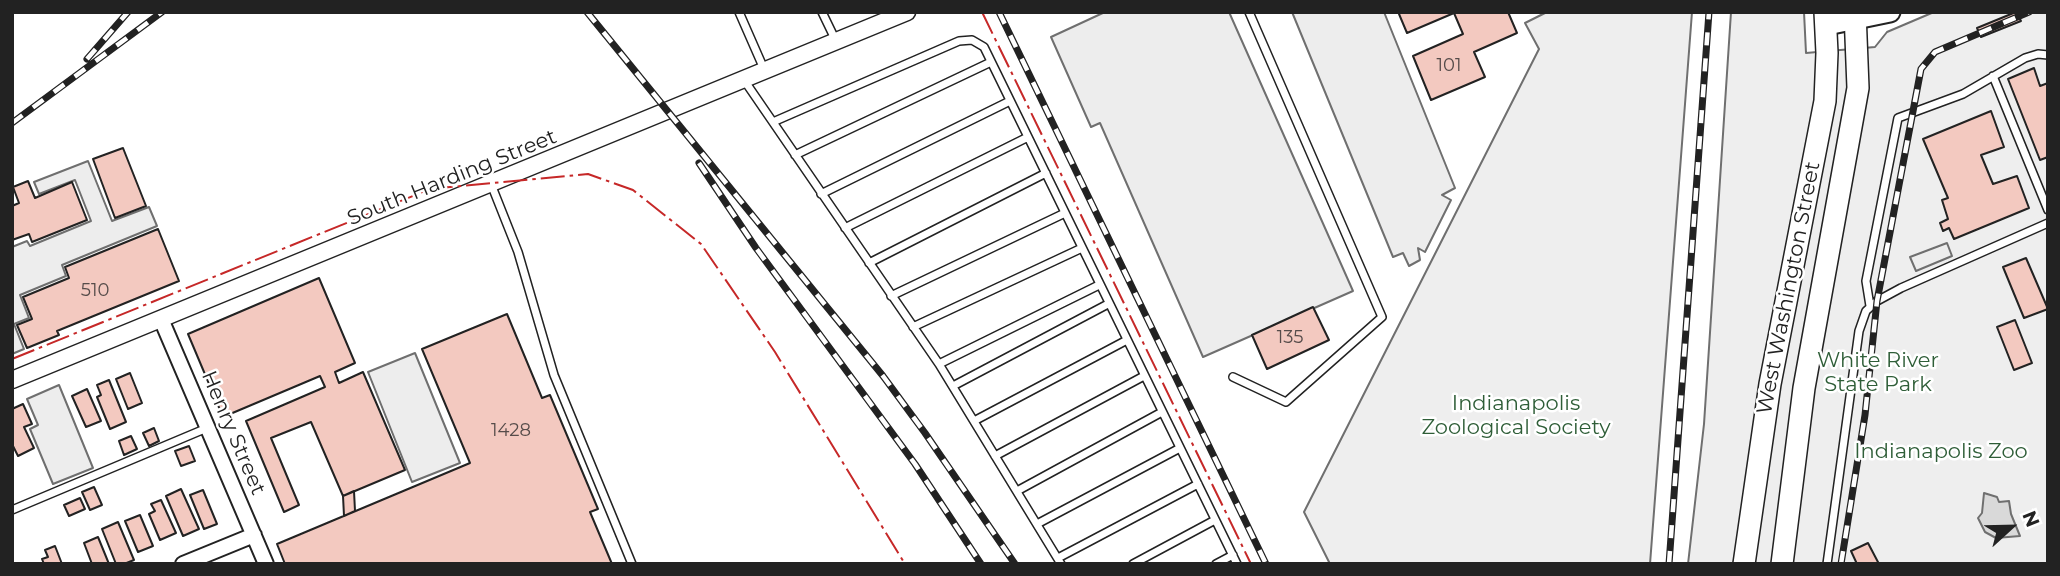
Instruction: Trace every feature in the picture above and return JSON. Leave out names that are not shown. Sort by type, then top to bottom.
[{"type":"main road","points":[[1826,19],[1890,12]]},
{"type":"main road","name":"West Washington Street","points":[[1782,564],[1804,388],[1858,88],[1855,16]]},
{"type":"main road","name":"West Washington Street","points":[[1744,564],[1770,384],[1825,101],[1826,19]]},
{"type":"street","name":"South Harding Street","points":[[12,380],[907,12]]},
{"type":"street","name":"Henry Street","points":[[161,319],[266,564]]},
{"type":"street","points":[[183,564],[254,535]]},
{"type":"lane","points":[[739,12],[765,70]]},
{"type":"lane","points":[[822,12],[836,41]]},
{"type":"lane","points":[[1233,377],[1286,402],[1382,317],[1249,12]]},
{"type":"lane","points":[[773,122],[959,41],[972,40],[984,47],[1237,564]]},
{"type":"lane","points":[[1871,306],[1866,281],[1896,122],[1903,116],[1964,94],[2025,58],[2038,54],[2048,55]]},
{"type":"lane","points":[[795,155],[991,62]]},
{"type":"lane","points":[[1993,76],[2048,210]]},
{"type":"lane","points":[[743,79],[939,364],[1059,561],[1198,484]]},
{"type":"lane","points":[[821,194],[1010,101]]},
{"type":"lane","points":[[845,228],[1028,137]]},
{"type":"lane","points":[[869,263],[1046,173]]},
{"type":"lane","points":[[491,184],[518,252],[554,375],[632,564]]},
{"type":"lane","points":[[891,296],[1065,213]]},
{"type":"lane","points":[[1827,564],[1863,317],[1871,306],[1894,292],[2048,223]]},
{"type":"lane","points":[[913,327],[1082,248]]},
{"type":"lane","points":[[939,364],[1099,285]]},
{"type":"lane","points":[[953,386],[1108,304]]},
{"type":"lane","points":[[974,421],[1126,340]]},
{"type":"lane","points":[[995,456],[1144,376]]},
{"type":"lane","points":[[1017,491],[1162,412]]},
{"type":"lane","points":[[12,510],[208,428]]},
{"type":"lane","points":[[1037,524],[1180,449]]},
{"type":"lane","points":[[1133,564],[1215,520]]},
{"type":"lane","points":[[1216,564],[1233,555]]},
{"type":"green space","name":"Indianapolis Zoological Society","points":[[1547,12],[1692,12],[1650,564],[1330,564],[1304,512],[1539,49],[1525,23]]},
{"type":"green space","name":"White River State Park","points":[[1731,12],[1804,12],[1806,53],[1875,47],[1887,32],[1934,12],[2048,12],[2048,564],[1688,564],[1704,424]]},
{"type":"shaded area","points":[[1105,12],[1229,12],[1353,291],[1203,357],[1100,123],[1091,127],[1051,37]]},
{"type":"shaded area","points":[[1292,12],[1384,12],[1455,188],[1442,195],[1451,200],[1425,252],[1418,248],[1420,260],[1409,266],[1403,253],[1393,257]]},
{"type":"shaded area","points":[[88,161],[112,221],[149,207],[157,226],[62,265],[66,276],[20,295],[29,318],[14,324],[24,349],[12,354],[12,247],[27,241],[30,246],[91,221],[75,180],[39,194],[34,182]]},
{"type":"shaded area","points":[[1947,243],[1952,256],[1916,271],[1910,257]]},
{"type":"shaded area","points":[[415,353],[460,463],[412,482],[368,372]]},
{"type":"shaded area","points":[[59,385],[93,468],[53,484],[30,429],[38,425],[27,399]]},
{"type":"shaded area","points":[[1984,493],[1997,497],[1999,502],[2009,501],[2020,536],[1996,538],[1985,532],[1978,518],[1982,513]]},
{"type":"building","points":[[1508,12],[1517,33],[1474,52],[1485,77],[1431,100],[1413,56],[1463,34],[1454,13],[1407,33],[1399,14]]},
{"type":"building","points":[[2016,12],[2021,21],[1981,37],[1977,28]]},
{"type":"building","points":[[2034,68],[2040,86],[2048,83],[2048,157],[2040,160],[2008,79]]},
{"type":"building","points":[[1991,111],[2004,147],[1981,155],[1993,184],[2017,176],[2029,208],[1954,239],[1949,228],[1943,231],[1940,223],[1948,219],[1942,200],[1948,198],[1923,139]]},
{"type":"building","points":[[123,148],[146,206],[115,218],[93,159]]},
{"type":"building","points":[[28,181],[35,198],[72,182],[87,220],[32,242],[29,234],[12,240],[12,206],[19,203],[13,187]]},
{"type":"building","points":[[158,229],[179,281],[57,331],[59,335],[27,348],[17,325],[32,319],[23,297],[69,278],[65,267]]},
{"type":"building","points":[[2026,258],[2048,309],[2024,318],[2003,267]]},
{"type":"building","points":[[319,278],[355,363],[335,372],[339,383],[363,372],[405,470],[343,496],[311,422],[271,438],[299,505],[284,512],[246,421],[325,387],[320,376],[223,417],[188,334]]},
{"type":"building","points":[[1313,307],[1329,340],[1267,369],[1252,335]]},
{"type":"building","points":[[507,314],[542,398],[550,395],[598,509],[590,512],[612,564],[285,564],[277,544],[470,463],[422,349]]},
{"type":"building","points":[[2015,320],[2032,363],[2014,370],[1997,327]]},
{"type":"building","points":[[130,373],[142,403],[128,409],[116,379]]},
{"type":"building","points":[[109,380],[126,422],[110,429],[97,397],[101,395],[97,385]]},
{"type":"building","points":[[87,389],[101,421],[86,427],[72,396]]},
{"type":"building","points":[[23,404],[32,424],[24,427],[34,448],[18,456],[12,444],[12,409]]},
{"type":"building","points":[[154,428],[159,441],[149,446],[143,433]]},
{"type":"building","points":[[131,436],[137,449],[124,455],[119,441]]},
{"type":"building","points":[[189,446],[195,461],[181,466],[175,451]]},
{"type":"building","points":[[94,487],[102,505],[90,510],[82,492]]},
{"type":"building","points":[[181,489],[199,529],[183,536],[166,496]]},
{"type":"building","points":[[203,490],[217,524],[204,529],[190,495]]},
{"type":"building","points":[[354,491],[355,511],[344,516],[343,496]]},
{"type":"building","points":[[80,498],[85,509],[69,516],[64,505]]},
{"type":"building","points":[[161,500],[176,533],[160,540],[149,514],[155,511],[151,504]]},
{"type":"building","points":[[140,515],[153,546],[138,552],[125,521]]},
{"type":"building","points":[[118,522],[134,560],[124,564],[116,564],[102,529]]},
{"type":"building","points":[[98,537],[109,564],[92,564],[84,543]]},
{"type":"building","points":[[1868,543],[1879,564],[1857,564],[1851,551]]},
{"type":"building","points":[[55,546],[62,564],[44,564],[42,559],[48,557],[45,550]]},
{"type":"railway","points":[[87,59],[128,12]]},
{"type":"railway","points":[[12,123],[162,12]]},
{"type":"railway","points":[[587,12],[883,376],[1015,564]]},
{"type":"railway","points":[[999,12],[1266,564]]},
{"type":"railway","points":[[1669,564],[1709,12]]},
{"type":"railway","points":[[1841,564],[1865,415],[1877,301],[1921,69],[1935,52],[2029,12]]},
{"type":"railway","points":[[699,163],[756,248],[915,464],[981,564]]},
{"type":"power","points":[[982,12],[1251,564]]},
{"type":"power","points":[[12,359],[430,189],[588,174],[633,190],[701,244],[775,352],[905,564]]},
{"type":"park label","name":"Indianapolis Zoo","points":[[1941,452]]}]
